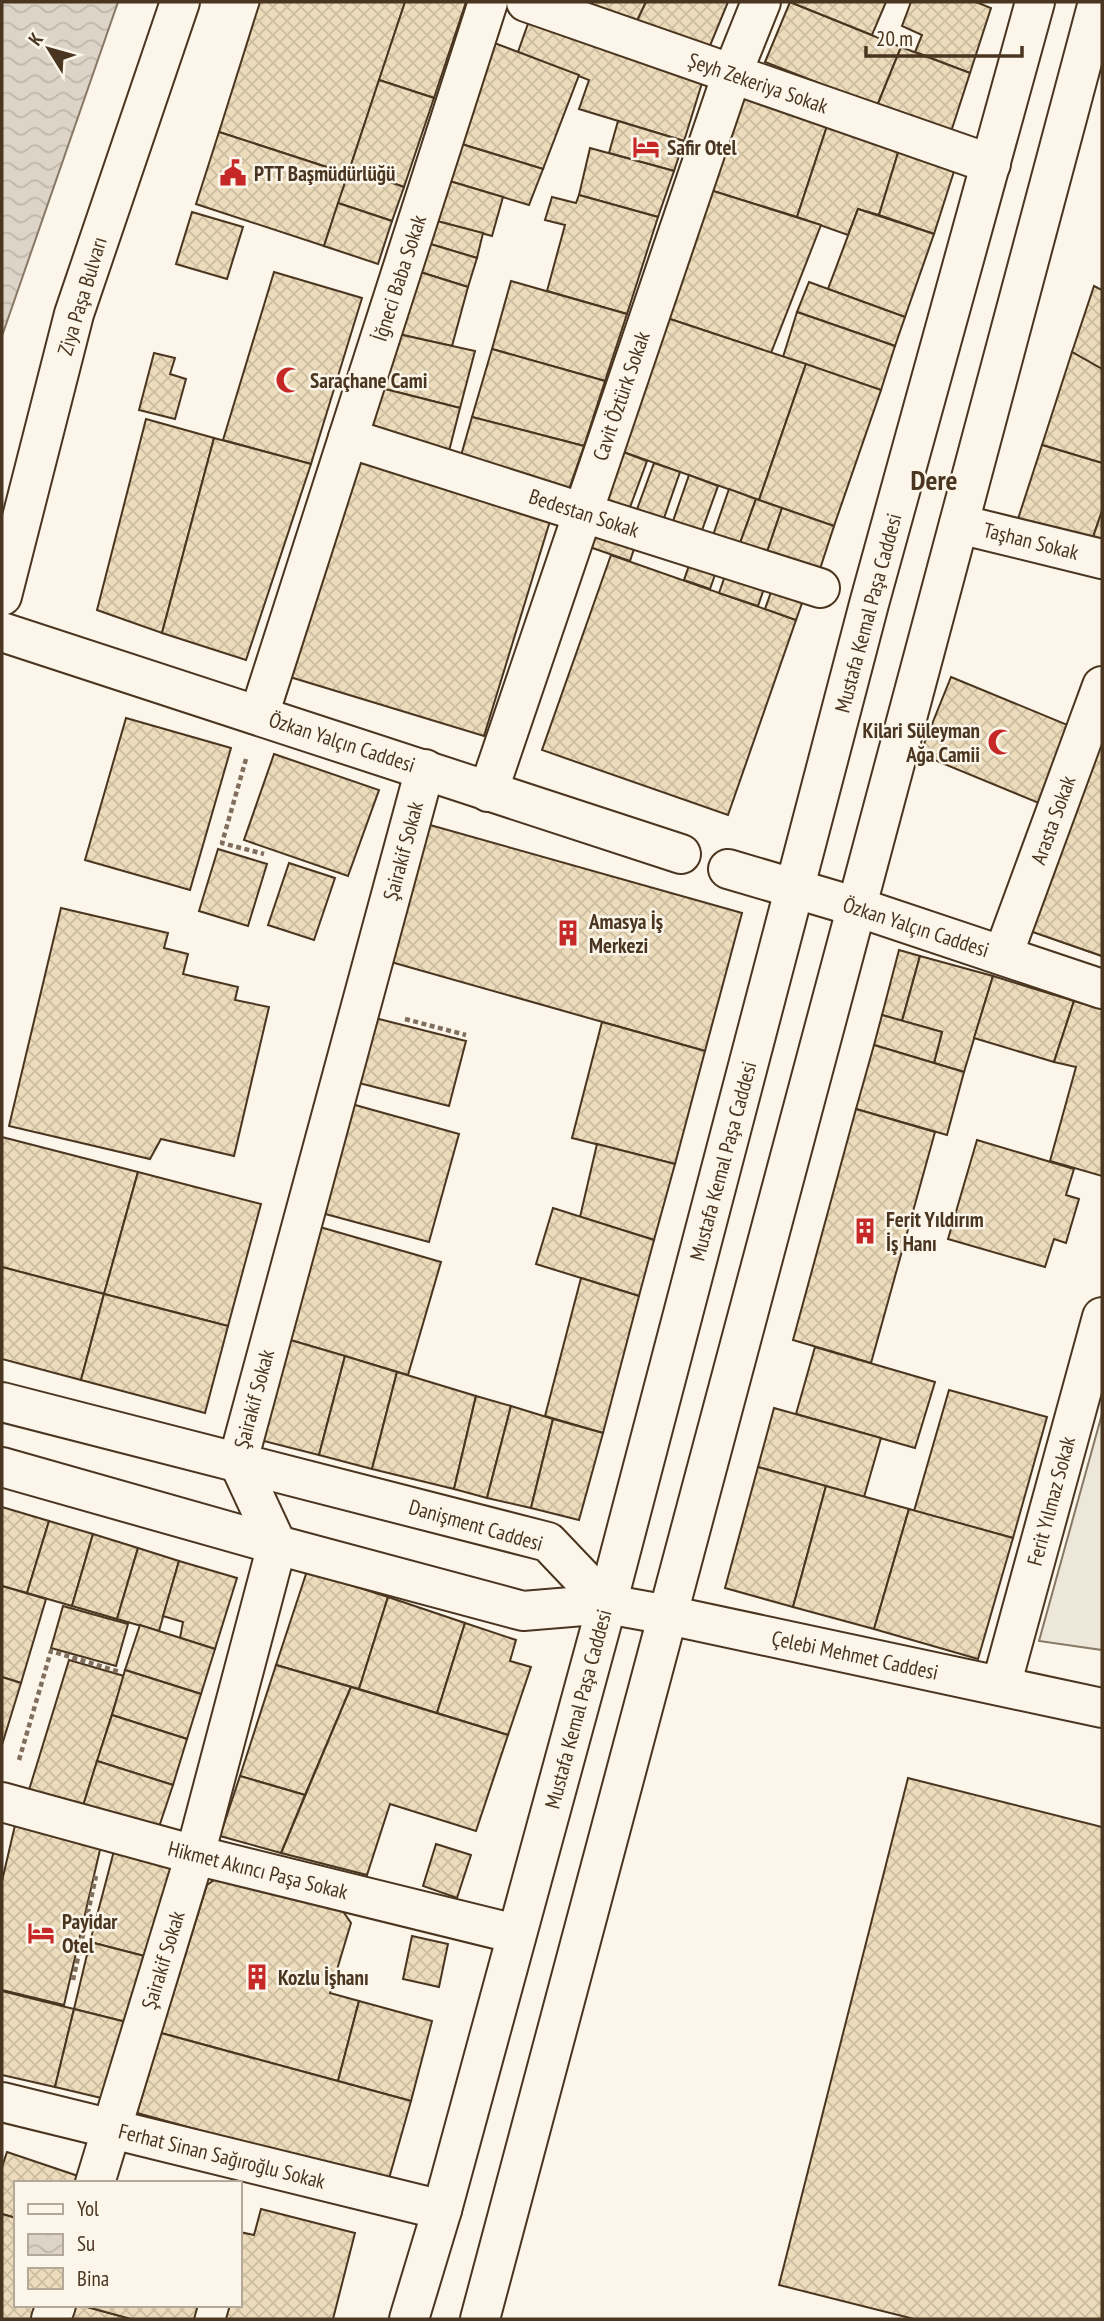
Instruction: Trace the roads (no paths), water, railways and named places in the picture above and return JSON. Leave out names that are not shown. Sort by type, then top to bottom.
[{"type":"street","name":"Ziya Paşa Bulvarı","points":[[2,596],[74,314],[180,2]]},
{"type":"street","name":"İğneci Baba Sokak","points":[[259,715],[488,2]]},
{"type":"street","name":"Şeyh Zekeriya Sokak","points":[[526,2],[991,164]]},
{"type":"street","name":"Cavit Öztürk Sokak","points":[[488,792],[732,74],[761,2]]},
{"type":"street","name":"Mustafa Kemal Paşa Caddesi","points":[[409,2319],[442,2210],[607,1604],[869,604],[1035,2]]},
{"type":"street","points":[[480,2319],[1098,2]]},
{"type":"street","name":"Bedestan Sokak","points":[[348,438],[820,588]]},
{"type":"street","name":"Taşhan Sokak","points":[[959,524],[1102,559]]},
{"type":"street","name":"Özkan Yalçın Caddesi","points":[[2,632],[681,854]]},
{"type":"street","name":"Arasta Sokak","points":[[1003,954],[1102,686]]},
{"type":"street","name":"Şairakif Sokak","points":[[96,2181],[195,1855],[277,1545],[237,1461],[425,769]]},
{"type":"street","name":"Özkan Yalçın Caddesi","points":[[728,869],[857,907],[1102,989]]},
{"type":"street","name":"Ferit Yılmaz Sokak","points":[[1001,1686],[1102,1317]]},
{"type":"street","name":"Danişment Caddesi","points":[[2,1402],[548,1542],[607,1604]]},
{"type":"street","points":[[2,1467],[523,1611],[607,1604]]},
{"type":"street","name":"Çelebi Mehmet Caddesi","points":[[607,1604],[1102,1708]]},
{"type":"street","name":"Hikmet Akıncı Paşa Sokak","points":[[4,1803],[195,1855],[516,1934]]},
{"type":"street","name":"Ferhat Sinan Sağıroğlu Sokak","points":[[2,2102],[442,2210]]},
{"type":"water","points":[[2,2],[118,2],[2,336]]},
{"type":"place","name":"Safir Otel","points":[[646,147]]},
{"type":"place","name":"PTT Başmüdürlüğü","points":[[233,173]]},
{"type":"place","name":"Saraçhane Cami","points":[[289,380]]},
{"type":"place","name":"Kilari Süleyman Ağa Camii","points":[[1001,742]]},
{"type":"place","name":"Amasya İş Merkezi","points":[[568,933]]},
{"type":"place","name":"Ferit Yıldırım İş Hanı","points":[[865,1231]]},
{"type":"place","name":"Payidar Otel","points":[[41,1933]]},
{"type":"place","name":"Kozlu İşhanı","points":[[257,1977]]},
{"type":"district","name":"Dere","points":[[934,479]]}]
